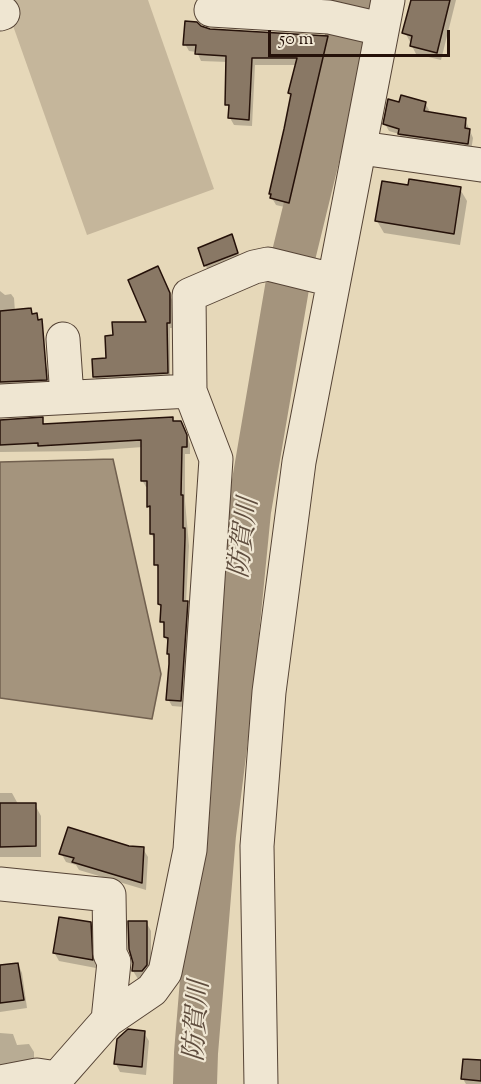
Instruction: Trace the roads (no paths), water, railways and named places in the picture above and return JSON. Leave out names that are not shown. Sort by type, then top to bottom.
[{"type":"street","points":[[225,7],[329,17],[378,18],[361,148],[325,278],[269,692],[257,846],[261,1084]]},
{"type":"street","points":[[361,148],[481,165]]},
{"type":"street","points":[[0,1082],[37,1075],[56,1081],[108,1020],[152,990],[165,972],[190,850],[216,459],[190,391],[189,295],[254,267],[268,264],[325,278]]},
{"type":"street","points":[[63,339],[67,397]]},
{"type":"street","points":[[0,401],[190,391]]},
{"type":"street","points":[[0,884],[109,895],[110,954],[114,962],[108,1020]]},
{"type":"waterway","name":"防賀川","points":[[195,1084],[214,835],[229,715],[249,511],[290,270],[356,0]]}]
